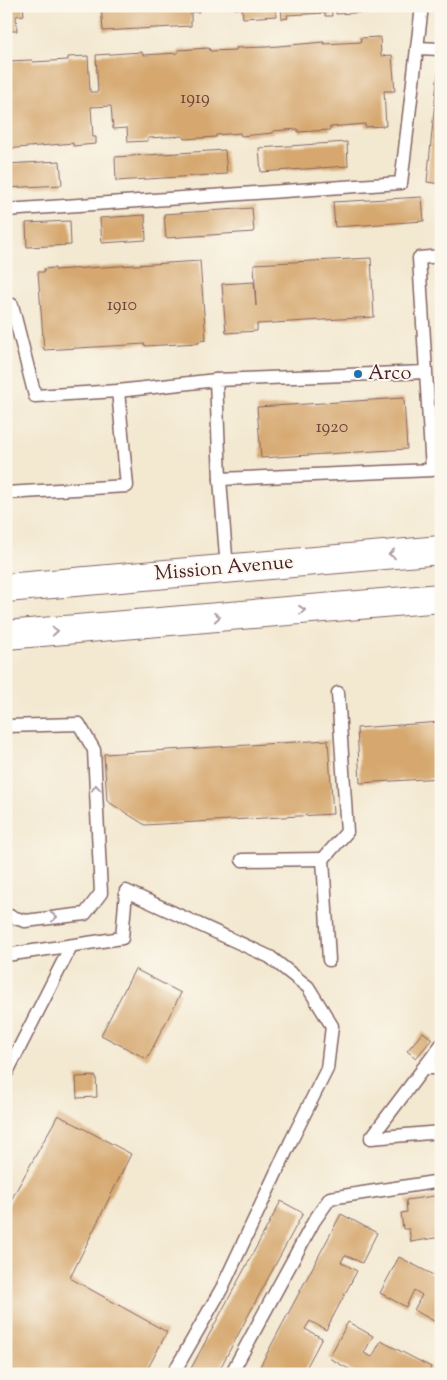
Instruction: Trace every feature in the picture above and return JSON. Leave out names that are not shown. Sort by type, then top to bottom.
[{"type":"main road","name":"Mission Avenue","points":[[6,588],[441,550]]},
{"type":"main road","points":[[6,605],[141,590],[157,575]]},
{"type":"main road","points":[[6,635],[441,598]]},
{"type":"lane","points":[[6,210],[401,183],[422,6]]},
{"type":"lane","points":[[417,48],[441,49]]},
{"type":"lane","points":[[220,479],[432,470],[419,258],[441,256]]},
{"type":"lane","points":[[6,305],[12,305],[35,396],[118,391],[216,380],[426,372]]},
{"type":"lane","points":[[216,380],[220,479],[227,569]]},
{"type":"lane","points":[[6,493],[127,486],[118,391]]},
{"type":"lane","points":[[329,960],[323,859],[347,832],[338,693]]},
{"type":"lane","points":[[6,726],[79,724],[94,750],[101,892],[85,914],[24,921],[6,915]]},
{"type":"lane","points":[[242,860],[323,859]]},
{"type":"lane","points":[[6,955],[122,938],[126,891],[270,957],[308,987],[332,1026],[327,1069],[222,1288],[173,1374]]},
{"type":"lane","points":[[6,1074],[71,946]]},
{"type":"lane","points":[[441,1044],[371,1138],[441,1132]]},
{"type":"lane","points":[[423,1068],[441,1068]]},
{"type":"lane","points":[[231,1374],[314,1221],[330,1198],[441,1181]]},
{"type":"building","points":[[6,6],[23,6],[24,15],[16,16],[17,31],[6,31]]},
{"type":"building","points":[[101,6],[199,6],[199,12],[191,12],[191,26],[103,31]]},
{"type":"building","points":[[235,6],[274,6],[277,16],[243,18],[242,8],[235,9]]},
{"type":"building","points":[[281,6],[331,6],[332,16],[325,16],[325,13],[287,15],[288,18],[282,19]]},
{"type":"building","points":[[337,6],[370,6],[370,12],[336,14]]},
{"type":"building","points":[[380,37],[381,56],[392,55],[395,91],[384,91],[386,126],[365,127],[365,124],[330,127],[330,130],[298,132],[298,129],[241,136],[240,133],[184,139],[183,136],[148,138],[148,141],[128,142],[127,128],[113,129],[111,106],[91,107],[93,137],[96,137],[96,144],[73,146],[73,143],[6,149],[6,61],[68,60],[68,57],[88,56],[90,92],[98,92],[96,55],[142,52],[143,55],[178,53],[178,50],[209,48],[210,51],[236,50],[236,48],[324,42],[324,44],[361,42],[360,38]]},
{"type":"building","points":[[438,71],[441,72],[441,184],[427,182]]},
{"type":"building","points":[[347,142],[348,166],[261,172],[259,148]]},
{"type":"building","points":[[225,150],[227,174],[116,181],[115,157]]},
{"type":"building","points":[[60,161],[62,185],[6,188],[6,164]]},
{"type":"building","points":[[422,197],[424,221],[335,227],[333,202]]},
{"type":"building","points":[[252,208],[254,232],[166,238],[164,214]]},
{"type":"building","points":[[145,215],[146,240],[102,243],[100,218]]},
{"type":"building","points":[[70,221],[71,245],[27,247],[26,223]]},
{"type":"building","points":[[6,227],[8,227],[10,248],[6,249]]},
{"type":"building","points":[[371,258],[374,317],[257,324],[257,331],[226,333],[222,284],[254,282],[256,306],[254,264]]},
{"type":"building","points":[[200,261],[206,340],[199,341],[199,343],[44,350],[38,272],[44,272],[44,269],[55,268],[55,270]]},
{"type":"building","points":[[404,398],[407,449],[261,458],[257,407]]},
{"type":"building","points":[[441,722],[441,778],[360,783],[357,728]]},
{"type":"building","points":[[328,740],[333,814],[145,825],[107,801],[104,754]]},
{"type":"building","points":[[135,969],[181,993],[147,1059],[101,1035]]},
{"type":"building","points":[[423,1032],[432,1039],[416,1058],[407,1051]]},
{"type":"building","points":[[96,1076],[97,1097],[77,1098],[76,1077]]},
{"type":"building","points":[[58,1115],[131,1154],[70,1278],[167,1332],[145,1374],[6,1374],[6,1209]]},
{"type":"building","points":[[441,1195],[441,1237],[411,1242],[409,1229],[403,1229],[401,1213],[407,1212],[406,1200]]},
{"type":"building","points":[[281,1201],[303,1213],[217,1374],[188,1374]]},
{"type":"building","points":[[341,1214],[377,1233],[362,1263],[345,1255],[341,1262],[357,1271],[326,1330],[310,1321],[305,1329],[322,1338],[303,1374],[256,1374]]},
{"type":"building","points":[[399,1257],[441,1279],[441,1325],[414,1310],[422,1295],[414,1290],[406,1307],[380,1293]]},
{"type":"building","points":[[348,1322],[373,1336],[364,1353],[372,1357],[381,1341],[431,1367],[428,1374],[358,1374],[329,1358]]},
{"type":"place","name":"Arco","points":[[358,374]]}]
